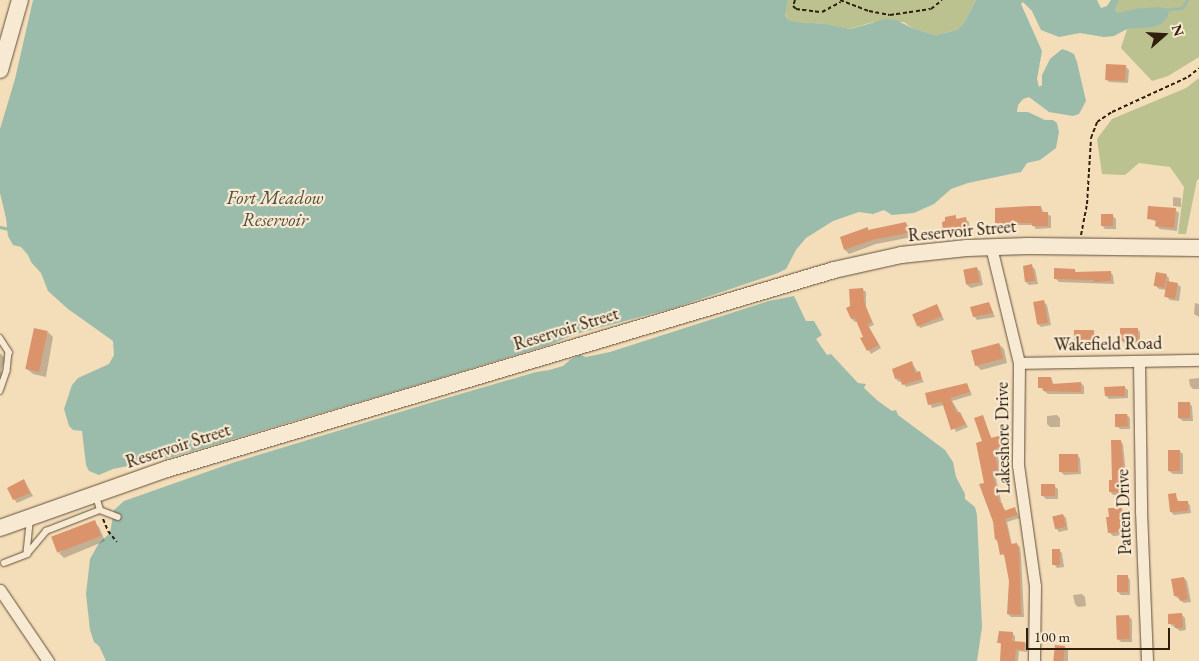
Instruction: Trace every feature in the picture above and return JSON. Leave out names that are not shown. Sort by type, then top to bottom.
[{"type":"street","points":[[1,64],[20,0]]},
{"type":"street","name":"Reservoir Street","points":[[0,528],[166,469],[834,270],[901,256],[991,247],[1199,248]]},
{"type":"street","name":"Lakeshore Drive","points":[[991,247],[1019,363],[1018,465],[1034,586],[1034,661]]},
{"type":"street","name":"Wakefield Road","points":[[1019,363],[1199,360]]},
{"type":"street","name":"Patten Drive","points":[[1139,361],[1141,511],[1147,617],[1147,661]]},
{"type":"street","points":[[0,590],[48,661]]},
{"type":"lane","points":[[0,338],[9,352],[7,371],[0,391]]},
{"type":"lane","points":[[97,500],[100,510]]},
{"type":"lane","points":[[4,563],[27,554],[46,531],[100,510],[118,517]]},
{"type":"lane","points":[[27,554],[30,524]]},
{"type":"path","points":[[795,0],[794,6],[796,9],[822,12],[840,1],[890,15],[931,10],[942,0]]},
{"type":"path","points":[[1078,246],[1087,204],[1091,138],[1097,122],[1112,112],[1188,76],[1199,68]]},
{"type":"path","points":[[100,510],[108,531],[118,542]]},
{"type":"path","points":[[98,521],[104,519]]},
{"type":"green space","points":[[788,0],[976,0],[964,23],[957,30],[935,35],[912,28],[904,22],[873,22],[849,29],[827,24],[788,20],[785,14]]},
{"type":"green space","points":[[1119,0],[1199,0],[1199,57],[1168,76],[1152,81],[1121,48],[1127,29],[1140,27],[1170,10],[1159,8],[1118,13],[1115,10]]},
{"type":"green space","points":[[1199,78],[1199,179],[1197,180],[1186,234],[1178,234],[1184,187],[1170,167],[1139,163],[1125,175],[1102,174],[1097,139],[1112,119],[1186,88]]},
{"type":"water","name":"Fort Meadow Reservoir","points":[[33,0],[788,0],[785,15],[788,20],[827,24],[850,29],[886,19],[896,20],[912,28],[935,35],[957,30],[964,23],[976,0],[1097,0],[1101,8],[1107,6],[1111,0],[1119,0],[1115,10],[1118,13],[1159,7],[1170,9],[1167,18],[1161,24],[1153,27],[1127,29],[1114,36],[1104,37],[1080,33],[1059,37],[1041,30],[1032,11],[1023,2],[1021,4],[1042,51],[1037,79],[1039,87],[1042,85],[1042,75],[1050,59],[1062,49],[1074,54],[1086,101],[1079,114],[1073,116],[1049,112],[1029,97],[1023,99],[1018,105],[1017,112],[1028,112],[1045,120],[1053,120],[1057,123],[1059,132],[1056,148],[1040,160],[1027,163],[1021,172],[968,183],[951,189],[934,204],[914,213],[892,215],[884,210],[873,214],[859,212],[833,221],[806,238],[796,250],[786,269],[674,308],[576,334],[549,345],[172,457],[113,469],[99,475],[89,471],[86,465],[82,431],[73,430],[69,426],[64,409],[72,385],[78,378],[109,364],[114,355],[113,341],[68,309],[48,291],[41,273],[31,262],[28,255],[21,247],[13,245],[8,236],[0,193],[0,129],[15,79]]},
{"type":"water","points":[[794,296],[806,321],[814,321],[822,335],[816,339],[827,355],[831,354],[858,383],[866,384],[864,388],[878,401],[892,411],[896,410],[898,415],[945,450],[953,462],[956,477],[965,494],[965,499],[975,507],[977,515],[982,627],[977,661],[106,661],[99,646],[94,642],[90,630],[86,594],[90,559],[99,543],[110,533],[114,510],[124,501],[232,463],[433,402],[563,366],[571,359],[580,355],[586,357],[610,352],[769,301]]},
{"type":"building","points":[[1106,64],[1126,65],[1125,81],[1105,80]]},
{"type":"building","points":[[1041,206],[1041,212],[1048,212],[1048,226],[1032,226],[1032,223],[995,223],[995,208]]},
{"type":"building","points":[[1148,206],[1176,208],[1174,228],[1155,226],[1156,220],[1147,219]]},
{"type":"building","points":[[1101,214],[1113,214],[1113,226],[1101,226]]},
{"type":"building","points":[[956,215],[956,219],[966,217],[968,230],[943,233],[942,222],[945,221],[945,217]]},
{"type":"building","points":[[906,222],[908,233],[872,240],[844,250],[840,237],[868,227],[868,230]]},
{"type":"building","points":[[1032,264],[1035,281],[1025,282],[1023,266]]},
{"type":"building","points":[[977,267],[980,282],[966,284],[963,270]]},
{"type":"building","points":[[1054,268],[1075,269],[1075,272],[1111,271],[1111,281],[1094,282],[1094,280],[1054,279]]},
{"type":"building","points":[[1156,272],[1167,274],[1164,288],[1154,286]]},
{"type":"building","points":[[1167,281],[1178,283],[1175,299],[1164,297]]},
{"type":"building","points":[[863,288],[864,302],[872,322],[867,324],[879,345],[867,351],[860,338],[863,337],[855,318],[851,319],[846,308],[850,306],[849,289]]},
{"type":"building","points":[[1044,300],[1048,323],[1037,325],[1033,302]]},
{"type":"building","points":[[989,302],[993,313],[973,317],[970,307]]},
{"type":"building","points":[[937,304],[942,316],[917,327],[912,315]]},
{"type":"building","points":[[34,328],[48,331],[39,372],[25,369]]},
{"type":"building","points":[[1120,328],[1138,328],[1138,341],[1120,341]]},
{"type":"building","points":[[1074,330],[1094,330],[1094,343],[1074,343]]},
{"type":"building","points":[[999,343],[1003,358],[975,366],[971,351]]},
{"type":"building","points":[[912,361],[915,373],[920,371],[922,379],[902,385],[900,378],[895,379],[892,369]]},
{"type":"building","points":[[1038,377],[1051,377],[1052,384],[1081,382],[1081,392],[1043,391],[1043,388],[1038,388]]},
{"type":"building","points":[[967,383],[970,392],[950,398],[957,413],[960,412],[966,424],[951,430],[942,402],[928,405],[925,393]]},
{"type":"building","points":[[1125,386],[1125,396],[1105,396],[1104,387]]},
{"type":"building","points":[[1178,402],[1190,402],[1190,418],[1178,418]]},
{"type":"building","points":[[1115,414],[1127,414],[1128,426],[1115,427]]},
{"type":"building","points":[[983,415],[991,438],[1002,435],[1005,447],[994,449],[998,470],[992,471],[1000,503],[1002,503],[1004,511],[1015,507],[1017,515],[1005,519],[1011,544],[1017,543],[1019,551],[1021,615],[1007,614],[1009,581],[1004,554],[1000,555],[997,539],[995,540],[993,521],[979,484],[984,483],[976,443],[982,441],[974,418]]},
{"type":"building","points":[[1111,440],[1121,440],[1126,493],[1109,492],[1109,480],[1112,480]]},
{"type":"building","points":[[1168,450],[1180,450],[1180,471],[1168,471]]},
{"type":"building","points":[[1059,454],[1078,454],[1078,472],[1059,472]]},
{"type":"building","points":[[24,479],[30,493],[13,500],[7,488]]},
{"type":"building","points":[[1041,484],[1055,484],[1055,496],[1041,496]]},
{"type":"building","points":[[1176,493],[1177,501],[1188,501],[1188,511],[1170,512],[1168,494]]},
{"type":"building","points":[[1108,508],[1122,508],[1123,532],[1108,533],[1106,517],[1109,517]]},
{"type":"building","points":[[1063,514],[1066,527],[1055,529],[1052,516]]},
{"type":"building","points":[[95,520],[101,536],[57,553],[51,537]]},
{"type":"building","points":[[1052,549],[1060,549],[1060,565],[1052,565]]},
{"type":"building","points":[[1117,575],[1128,575],[1128,592],[1117,592]]},
{"type":"building","points":[[1184,577],[1188,599],[1180,601],[1179,596],[1174,596],[1171,579]]},
{"type":"building","points":[[1182,613],[1183,628],[1175,628],[1175,624],[1168,624],[1168,614]]},
{"type":"building","points":[[1116,615],[1129,615],[1130,639],[1117,639]]},
{"type":"building","points":[[999,631],[1013,632],[1012,641],[1025,642],[1024,650],[1016,649],[1015,661],[1000,661],[1001,643],[997,643]]},
{"type":"building","points":[[1055,645],[1065,646],[1063,661],[1053,661]]},
{"type":"waterway","points":[[1170,9],[1182,8],[1187,0]]},
{"type":"waterway","points":[[0,227],[9,229]]}]
